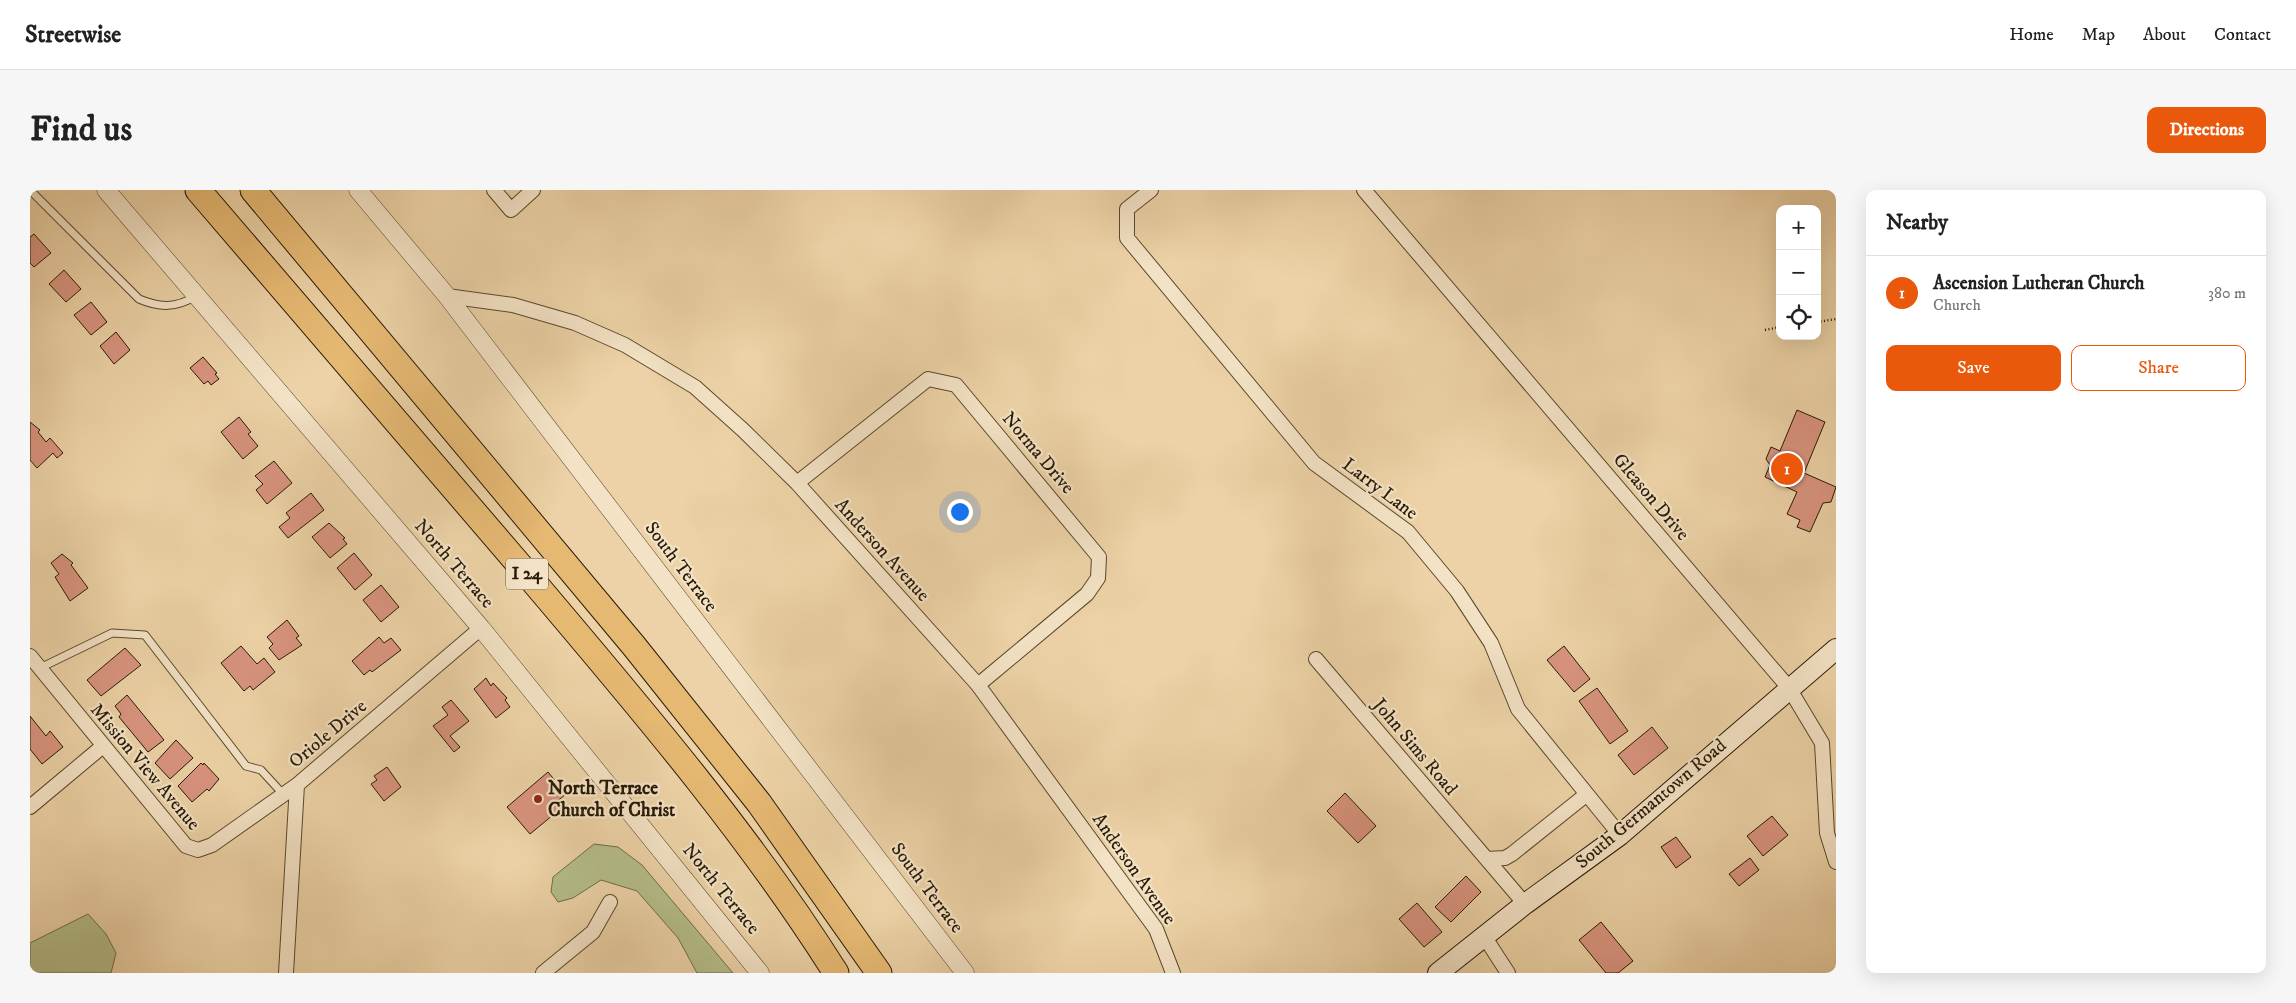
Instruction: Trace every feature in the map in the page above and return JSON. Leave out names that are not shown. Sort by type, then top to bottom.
[{"type":"highway","name":"I 24","points":[[198,190],[612,674],[728,821],[815,939],[836,973]]},
{"type":"highway","name":"I 24","points":[[253,190],[634,646],[759,803],[879,973]]},
{"type":"main road","name":"South Germantown Road","points":[[1438,973],[1525,904],[1620,835],[1836,648]]},
{"type":"street","name":"North Terrace","points":[[106,190],[481,628],[760,973]]},
{"type":"street","name":"South Terrace","points":[[358,190],[447,296],[965,973]]},
{"type":"street","points":[[494,190],[511,210],[534,190]]},
{"type":"street","name":"Larry Lane","points":[[1151,190],[1127,209],[1126,238],[1314,463],[1408,532],[1457,591],[1491,643],[1518,709],[1620,835]]},
{"type":"street","name":"Gleason Drive","points":[[1364,190],[1789,688],[1822,743],[1827,833],[1836,862]]},
{"type":"street","name":"Anderson Avenue","points":[[447,296],[513,305],[575,324],[625,345],[695,387],[743,430],[796,483],[978,685],[1156,929],[1173,973]]},
{"type":"street","name":"Norma Drive","points":[[796,483],[928,379],[956,385],[1099,556],[1098,578],[1086,594],[978,685]]},
{"type":"street","name":"Oriole Drive","points":[[286,973],[297,784],[481,628]]},
{"type":"street","name":"Mission View Avenue","points":[[30,656],[186,846],[198,850],[212,846],[297,784]]},
{"type":"street","name":"John Sims Road","points":[[1316,659],[1525,904]]},
{"type":"street","points":[[30,807],[104,746]]},
{"type":"street","points":[[1486,859],[1504,858],[1512,854],[1587,794]]},
{"type":"street","points":[[543,973],[593,932],[610,902]]},
{"type":"street","points":[[1484,936],[1508,973]]},
{"type":"lane","points":[[30,190],[139,299],[152,305],[172,306],[184,303],[196,296]]},
{"type":"lane","points":[[40,669],[112,633],[145,634],[246,766],[261,770],[283,794]]},
{"type":"path","points":[[1821,321],[1836,319]]},
{"type":"path","points":[[1765,330],[1776,329]]},
{"type":"green space","points":[[594,844],[618,847],[642,865],[733,973],[697,973],[678,938],[637,891],[601,880],[573,898],[558,902],[551,892],[553,877]]},
{"type":"green space","points":[[88,914],[106,934],[116,953],[111,973],[30,973],[30,943]]},
{"type":"building","points":[[34,234],[51,253],[34,267],[30,263],[30,237]]},
{"type":"building","points":[[64,270],[81,289],[66,302],[49,284]]},
{"type":"building","points":[[91,302],[107,322],[91,335],[74,315]]},
{"type":"building","points":[[116,332],[130,350],[114,364],[100,346]]},
{"type":"building","points":[[203,357],[217,373],[215,374],[219,379],[211,385],[208,381],[204,384],[190,368]]},
{"type":"building","points":[[1797,410],[1825,422],[1804,473],[1836,487],[1831,502],[1823,503],[1810,532],[1797,527],[1800,520],[1787,514],[1797,492],[1765,477],[1770,465],[1766,459],[1771,447],[1780,451]]},
{"type":"building","points":[[239,417],[251,432],[248,434],[258,446],[243,459],[221,432]]},
{"type":"building","points":[[30,422],[40,430],[38,432],[46,442],[50,438],[63,453],[57,458],[53,453],[37,468],[30,460]]},
{"type":"building","points":[[274,461],[292,483],[267,504],[256,490],[263,484],[255,476]]},
{"type":"building","points":[[311,493],[324,510],[288,538],[279,527],[290,518],[286,513]]},
{"type":"building","points":[[329,523],[345,538],[343,539],[347,544],[330,558],[312,537]]},
{"type":"building","points":[[354,553],[372,575],[355,590],[337,568]]},
{"type":"building","points":[[62,554],[73,563],[71,565],[88,588],[70,601],[55,577],[59,574],[51,563]]},
{"type":"building","points":[[381,585],[399,607],[381,622],[363,600]]},
{"type":"building","points":[[287,620],[299,636],[296,638],[302,645],[279,660],[269,648],[273,644],[267,637]]},
{"type":"building","points":[[379,637],[384,643],[391,638],[401,650],[372,672],[370,670],[364,675],[352,661]]},
{"type":"building","points":[[241,646],[257,664],[264,658],[275,672],[253,690],[250,686],[244,691],[221,663]]},
{"type":"building","points":[[1564,646],[1590,679],[1574,692],[1547,660]]},
{"type":"building","points":[[125,648],[141,665],[101,696],[87,680]]},
{"type":"building","points":[[486,678],[491,686],[493,683],[507,698],[505,700],[510,707],[496,718],[474,689]]},
{"type":"building","points":[[1597,688],[1628,731],[1610,744],[1579,701]]},
{"type":"building","points":[[127,695],[164,740],[148,752],[119,717],[121,714],[115,706]]},
{"type":"building","points":[[451,700],[469,721],[450,736],[460,747],[454,752],[433,726],[448,715],[442,707]]},
{"type":"building","points":[[30,716],[46,736],[50,731],[63,747],[42,764],[30,749]]},
{"type":"building","points":[[1652,727],[1668,748],[1634,775],[1618,755]]},
{"type":"building","points":[[176,740],[193,758],[170,779],[155,763]]},
{"type":"building","points":[[201,763],[203,765],[204,763],[219,779],[209,791],[207,789],[192,802],[178,786]]},
{"type":"building","points":[[387,767],[401,787],[384,801],[371,784],[377,780],[374,776]]},
{"type":"building","name":"North Terrace Church of Christ","points":[[548,772],[566,794],[554,804],[559,810],[530,834],[507,807]]},
{"type":"building","points":[[1345,793],[1376,826],[1358,843],[1327,811]]},
{"type":"building","points":[[1772,816],[1788,835],[1763,856],[1747,836]]},
{"type":"building","points":[[1676,837],[1691,857],[1676,868],[1661,847]]},
{"type":"building","points":[[1750,858],[1759,870],[1739,886],[1729,874]]},
{"type":"building","points":[[1466,876],[1481,892],[1451,922],[1435,907]]},
{"type":"building","points":[[1417,903],[1442,932],[1424,947],[1399,919]]},
{"type":"building","points":[[1601,922],[1633,961],[1618,973],[1606,973],[1579,940]]},
{"type":"place","name":"Ascension Lutheran Church","points":[[1787,469]]},
{"type":"place","name":"North Terrace Church of Christ","points":[[538,799]]}]
